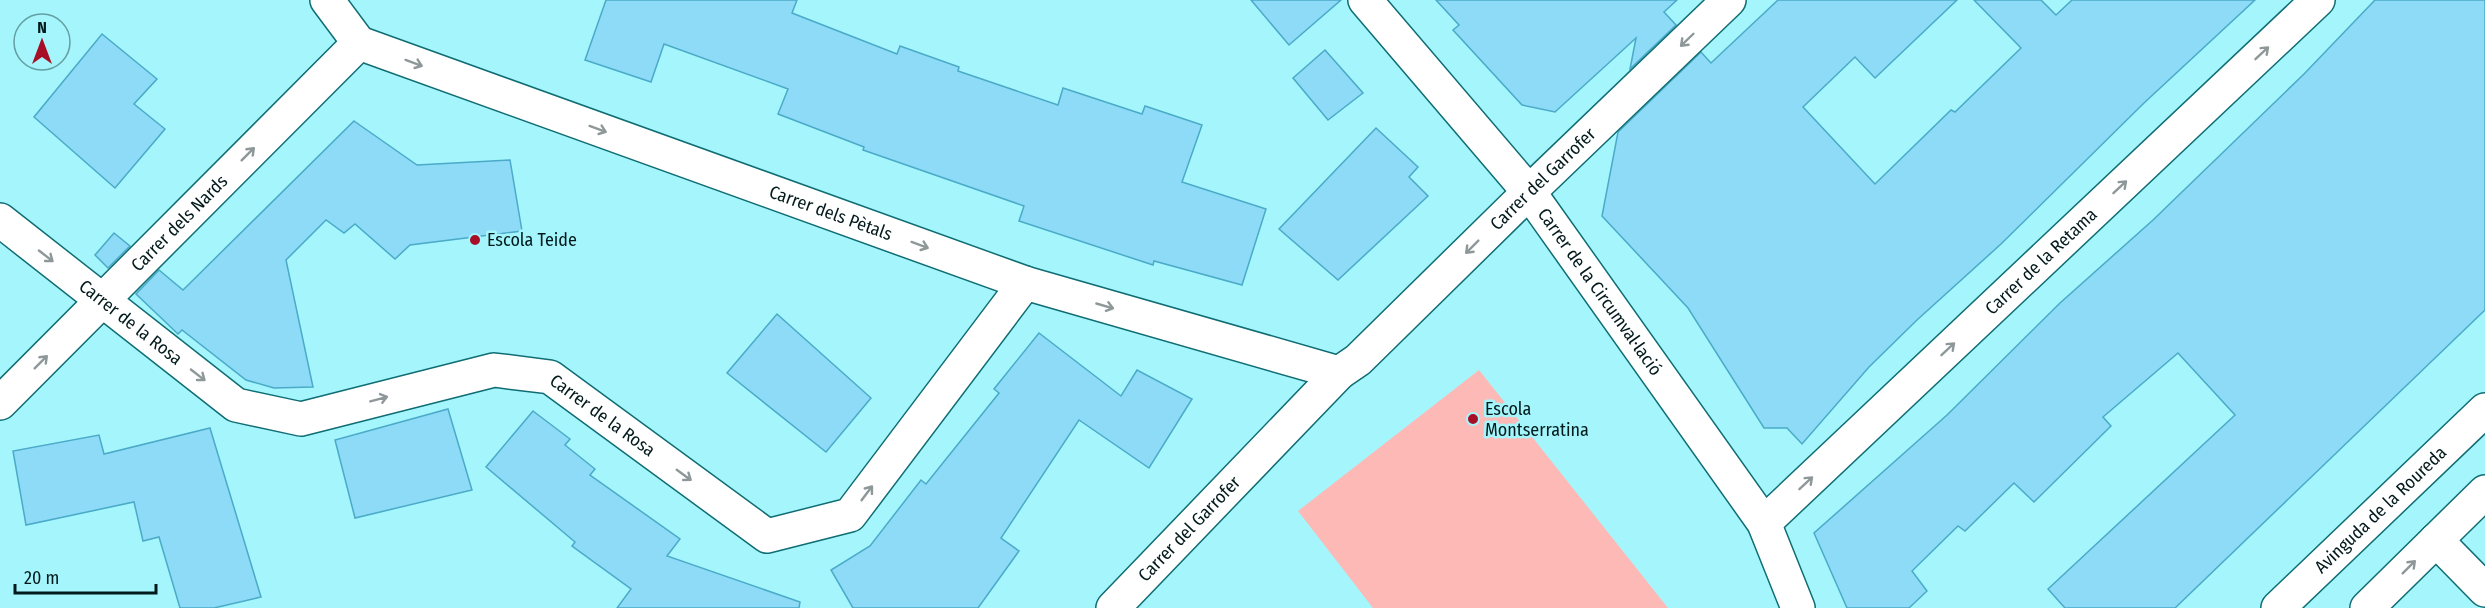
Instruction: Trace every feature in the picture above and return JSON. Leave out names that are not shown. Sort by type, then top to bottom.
[{"type":"street","points":[[327,0],[359,43]]},
{"type":"street","name":"Carrer de la Circumval·lació","points":[[1365,0],[1529,192],[1764,523],[1798,608]]},
{"type":"street","name":"Carrer del Garrofer","points":[[1113,608],[1348,366],[1729,0]]},
{"type":"street","name":"Carrer de la Retama","points":[[1764,523],[2318,0]]},
{"type":"street","name":"Carrer dels Pètals","points":[[359,43],[1025,283],[1348,366]]},
{"type":"street","name":"Carrer dels Nards","points":[[0,403],[359,43]]},
{"type":"street","name":"Carrer de la Rosa","points":[[0,220],[236,405],[301,420],[494,369],[550,376],[767,536],[850,515],[1025,283]]},
{"type":"street","name":"Avinguda de la Roureda","points":[[2278,608],[2485,410]]},
{"type":"street","points":[[2367,608],[2485,492]]},
{"type":"street","points":[[2436,540],[2485,590]]},
{"type":"shaded area","points":[[1479,370],[1668,608],[1373,608],[1298,511]]},
{"type":"building","points":[[606,0],[797,0],[792,13],[897,54],[900,46],[959,67],[958,71],[1058,105],[1063,88],[1142,114],[1145,106],[1202,125],[1182,182],[1266,209],[1242,285],[1154,261],[1153,265],[1019,221],[1024,206],[863,150],[864,147],[778,114],[788,89],[664,44],[651,82],[585,60]]},
{"type":"building","points":[[1251,0],[1341,0],[1289,45]]},
{"type":"building","points":[[1436,0],[1677,0],[1664,12],[1676,25],[1630,69],[1636,38],[1555,112],[1522,105],[1453,30],[1459,25]]},
{"type":"building","points":[[1778,0],[1957,0],[1875,78],[1855,57],[1803,107],[1875,184],[1951,110],[1955,112],[2021,48],[1974,0],[2041,0],[2056,15],[2072,0],[2255,0],[2144,103],[2001,244],[1869,367],[1802,444],[1787,428],[1764,428],[1688,308],[1602,216],[1618,132],[1701,52],[1711,63]]},
{"type":"building","points":[[2375,0],[2485,0],[2485,310],[2175,608],[2065,608],[2048,589],[2235,415],[2178,353],[2103,417],[2111,426],[2034,502],[2014,483],[1965,531],[1958,526],[1912,571],[1927,591],[1909,608],[1847,608],[1814,533],[1947,415],[2060,303],[2153,220],[2304,74]]},
{"type":"building","points":[[102,34],[157,79],[134,104],[165,129],[115,188],[34,117]]},
{"type":"building","points":[[1325,50],[1363,93],[1328,120],[1293,78]]},
{"type":"building","points":[[354,121],[417,165],[510,160],[522,231],[410,245],[395,259],[355,224],[344,233],[326,220],[286,260],[313,387],[274,388],[246,380],[182,330],[178,334],[136,294],[159,270],[183,290]]},
{"type":"building","points":[[1376,128],[1418,167],[1409,177],[1428,196],[1338,280],[1279,229]]},
{"type":"building","points":[[114,233],[130,246],[108,268],[95,255]]},
{"type":"building","points":[[777,314],[871,398],[826,452],[727,373]]},
{"type":"building","points":[[1039,333],[1121,396],[1137,370],[1192,399],[1149,468],[1079,420],[1001,538],[1019,551],[978,608],[853,608],[831,570],[870,546],[921,480],[926,484],[999,393],[994,389]]},
{"type":"building","points":[[448,409],[472,490],[355,518],[335,440]]},
{"type":"building","points":[[533,411],[570,439],[565,445],[595,469],[590,475],[680,539],[667,556],[800,602],[799,608],[617,608],[631,589],[572,546],[575,542],[486,467]]},
{"type":"building","points":[[210,428],[261,597],[214,608],[180,608],[159,537],[143,541],[134,502],[26,525],[13,451],[99,435],[104,454]]},
{"type":"place","name":"Escola Teide","points":[[475,240]]},
{"type":"place","name":"Escola Montserratina","points":[[1473,419]]}]
